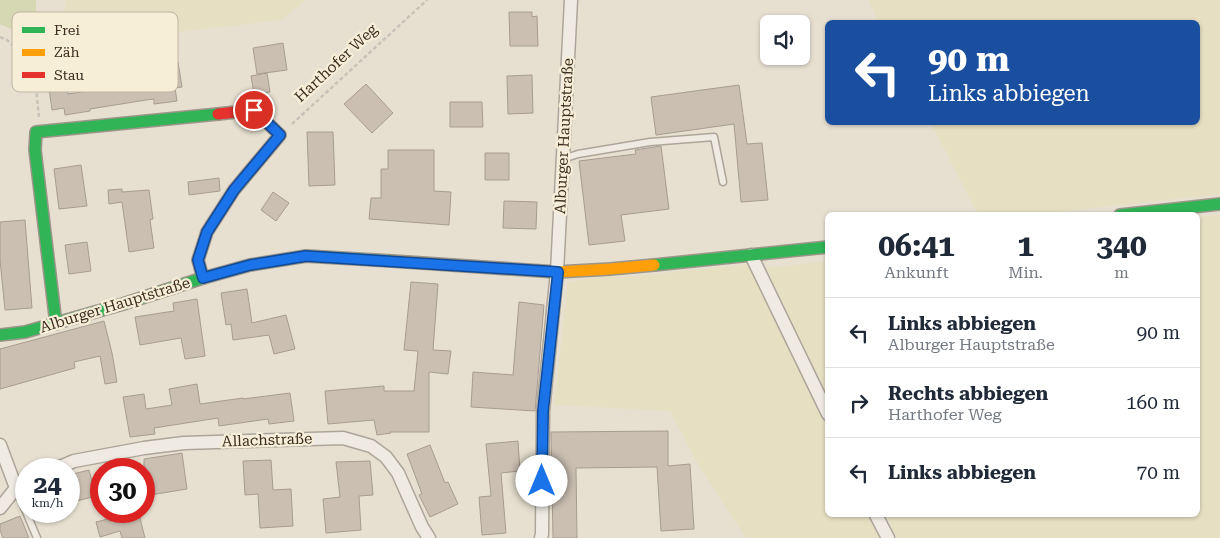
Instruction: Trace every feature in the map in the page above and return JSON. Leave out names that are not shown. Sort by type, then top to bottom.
[{"type":"street","name":"Alburger Hauptstraße","points":[[558,272],[571,0]]},
{"type":"street","points":[[56,324],[35,150],[36,132],[254,110],[280,135],[234,190],[207,232],[198,260],[203,278]]},
{"type":"street","points":[[1147,212],[1220,204]]},
{"type":"street","name":"Alburger Hauptstraße","points":[[0,335],[25,332],[56,324],[250,265],[306,256],[558,272],[751,256],[825,247]]},
{"type":"street","points":[[751,256],[825,408]]},
{"type":"street","points":[[541,538],[543,411],[558,272]]},
{"type":"street","name":"Allachstraße","points":[[80,460],[184,443],[343,438],[371,446],[386,457],[398,474],[422,528],[429,538]]},
{"type":"street","points":[[0,445],[15,474]]},
{"type":"street","points":[[0,508],[15,492]]},
{"type":"street","points":[[877,517],[888,538]]},
{"type":"lane","points":[[563,158],[650,142],[714,137],[724,182]]},
{"type":"lane","points":[[32,523],[37,538]]},
{"type":"path","name":"Harthofer Weg","points":[[280,135],[427,0]]},
{"type":"path","points":[[0,37],[12,44]]},
{"type":"path","points":[[36,92],[40,131]]},
{"type":"shaded area","points":[[65,0],[306,0],[281,20],[178,32],[178,12],[64,12]]},
{"type":"shaded area","points":[[868,0],[1220,0],[1220,194],[1058,212],[976,212],[932,125],[1200,125],[1200,20],[878,20]]},
{"type":"shaded area","points":[[1220,215],[1220,538],[897,538],[887,517],[1200,517],[1200,217]]},
{"type":"shaded area","points":[[825,261],[825,391],[766,268]]},
{"type":"shaded area","points":[[750,264],[825,421],[825,517],[872,517],[882,538],[746,538],[699,466],[670,411],[554,405],[568,282],[603,276],[625,277]]},
{"type":"green space","points":[[0,0],[36,0],[36,12],[12,12],[12,29],[0,24]]},
{"type":"building","points":[[509,12],[532,12],[532,17],[537,16],[538,46],[510,46]]},
{"type":"building","points":[[283,43],[287,70],[257,74],[253,48]]},
{"type":"building","points":[[178,62],[182,87],[178,88]]},
{"type":"building","points":[[267,73],[270,92],[254,94],[251,76]]},
{"type":"building","points":[[532,75],[533,113],[508,114],[507,76]]},
{"type":"building","points":[[366,84],[393,113],[372,133],[344,104]]},
{"type":"building","points":[[739,85],[747,144],[762,143],[768,200],[741,202],[734,124],[656,135],[651,97]]},
{"type":"building","points":[[50,92],[68,92],[68,94],[82,92],[176,92],[177,101],[154,104],[154,99],[146,100],[65,115],[64,108],[52,110]]},
{"type":"building","points":[[450,102],[482,102],[483,127],[450,127]]},
{"type":"building","points":[[307,132],[333,132],[335,185],[309,186]]},
{"type":"building","points":[[661,146],[669,209],[621,215],[625,241],[589,245],[579,161],[636,154],[635,150]]},
{"type":"building","points":[[388,150],[434,150],[434,191],[451,192],[449,225],[369,219],[371,198],[381,198],[381,169],[388,169]]},
{"type":"building","points":[[485,153],[509,153],[509,180],[485,180]]},
{"type":"building","points":[[81,165],[87,206],[59,209],[54,169]]},
{"type":"building","points":[[219,178],[220,191],[189,195],[188,182]]},
{"type":"building","points":[[122,189],[122,192],[149,190],[153,219],[150,220],[154,248],[129,252],[122,202],[109,204],[108,190]]},
{"type":"building","points":[[273,192],[289,203],[276,221],[261,210]]},
{"type":"building","points":[[504,201],[537,202],[536,229],[503,228]]},
{"type":"building","points":[[25,220],[32,308],[5,310],[0,260],[0,222]]},
{"type":"building","points":[[87,242],[91,271],[69,274],[65,245]]},
{"type":"building","points":[[411,282],[438,284],[433,350],[451,351],[448,374],[429,372],[429,432],[390,432],[377,435],[374,420],[328,424],[325,391],[384,386],[384,391],[414,391],[418,351],[404,350]]},
{"type":"building","points":[[247,289],[252,323],[286,315],[295,349],[274,354],[269,335],[233,340],[231,324],[226,325],[221,293]]},
{"type":"building","points":[[197,299],[205,356],[185,359],[181,338],[140,345],[135,317],[174,311],[173,303]]},
{"type":"building","points":[[519,302],[544,305],[535,411],[471,407],[473,372],[513,375]]},
{"type":"building","points":[[104,321],[117,382],[105,384],[100,356],[74,362],[75,368],[0,389],[0,349]]},
{"type":"building","points":[[197,384],[200,404],[290,393],[294,421],[269,424],[268,419],[219,426],[218,418],[154,428],[155,434],[130,437],[123,397],[144,394],[146,409],[172,405],[169,389]]},
{"type":"building","points":[[668,431],[668,466],[690,464],[694,529],[661,531],[657,467],[576,468],[577,538],[553,538],[551,432]]},
{"type":"building","points":[[518,441],[520,471],[501,473],[506,533],[482,535],[479,497],[491,496],[486,444]]},
{"type":"building","points":[[430,445],[445,483],[448,482],[458,504],[430,517],[419,495],[422,494],[407,454]]},
{"type":"building","points":[[182,453],[187,489],[155,494],[155,458],[150,458]]},
{"type":"building","points":[[271,460],[273,490],[291,489],[293,526],[260,528],[258,494],[245,495],[243,461]]},
{"type":"building","points":[[370,461],[373,495],[359,496],[361,530],[326,533],[323,499],[340,497],[336,462]]},
{"type":"building","points":[[89,470],[90,498],[80,500],[80,472]]},
{"type":"building","points":[[15,518],[15,523],[23,523],[29,538],[3,538],[0,524]]},
{"type":"building","points":[[96,523],[141,523],[145,538],[122,538],[120,531],[100,537]]},
{"type":"traffic: fast","points":[[56,324],[35,150],[36,132],[218,114]]},
{"type":"traffic: fast","points":[[1147,212],[1220,204]]},
{"type":"traffic: fast","points":[[654,265],[825,247]]},
{"type":"traffic: fast","points":[[0,335],[25,332],[250,265],[306,256],[392,261]]},
{"type":"traffic: slow","points":[[392,261],[557,272],[654,265]]},
{"type":"traffic: jam","points":[[203,278],[198,260],[207,232],[234,190],[280,135],[254,110],[218,114]]},
{"type":"route","points":[[254,110],[280,135],[234,190],[207,232],[198,260],[203,278],[250,265],[306,256],[558,272],[543,411],[542,481]]}]
